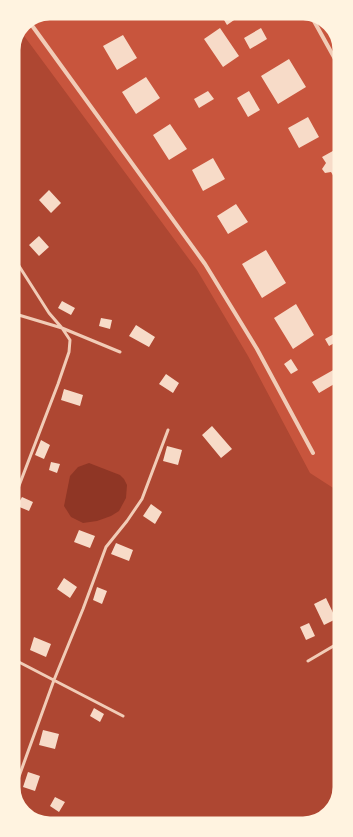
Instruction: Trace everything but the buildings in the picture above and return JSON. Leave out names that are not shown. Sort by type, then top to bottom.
[{"type":"street","points":[[314,20],[335,59]]},
{"type":"street","points":[[31,24],[205,264],[257,349],[313,453]]},
{"type":"lane","points":[[18,264],[49,313],[70,340],[69,352],[58,384],[18,488]]},
{"type":"lane","points":[[18,315],[62,328],[120,352]]},
{"type":"lane","points":[[18,779],[54,680],[83,609],[106,546],[127,521],[142,499],[168,430]]},
{"type":"lane","points":[[308,660],[335,645]]},
{"type":"lane","points":[[18,662],[123,716]]},
{"type":"shaded area","points":[[23,34],[197,270],[248,356],[310,473],[335,489],[335,787],[331,803],[328,807],[321,814],[307,819],[48,819],[38,817],[30,812],[22,803],[18,791],[18,48]]},
{"type":"shaded area","points":[[89,463],[120,475],[127,485],[126,498],[119,511],[111,516],[97,521],[83,523],[71,517],[64,506],[70,476],[78,467]]}]
